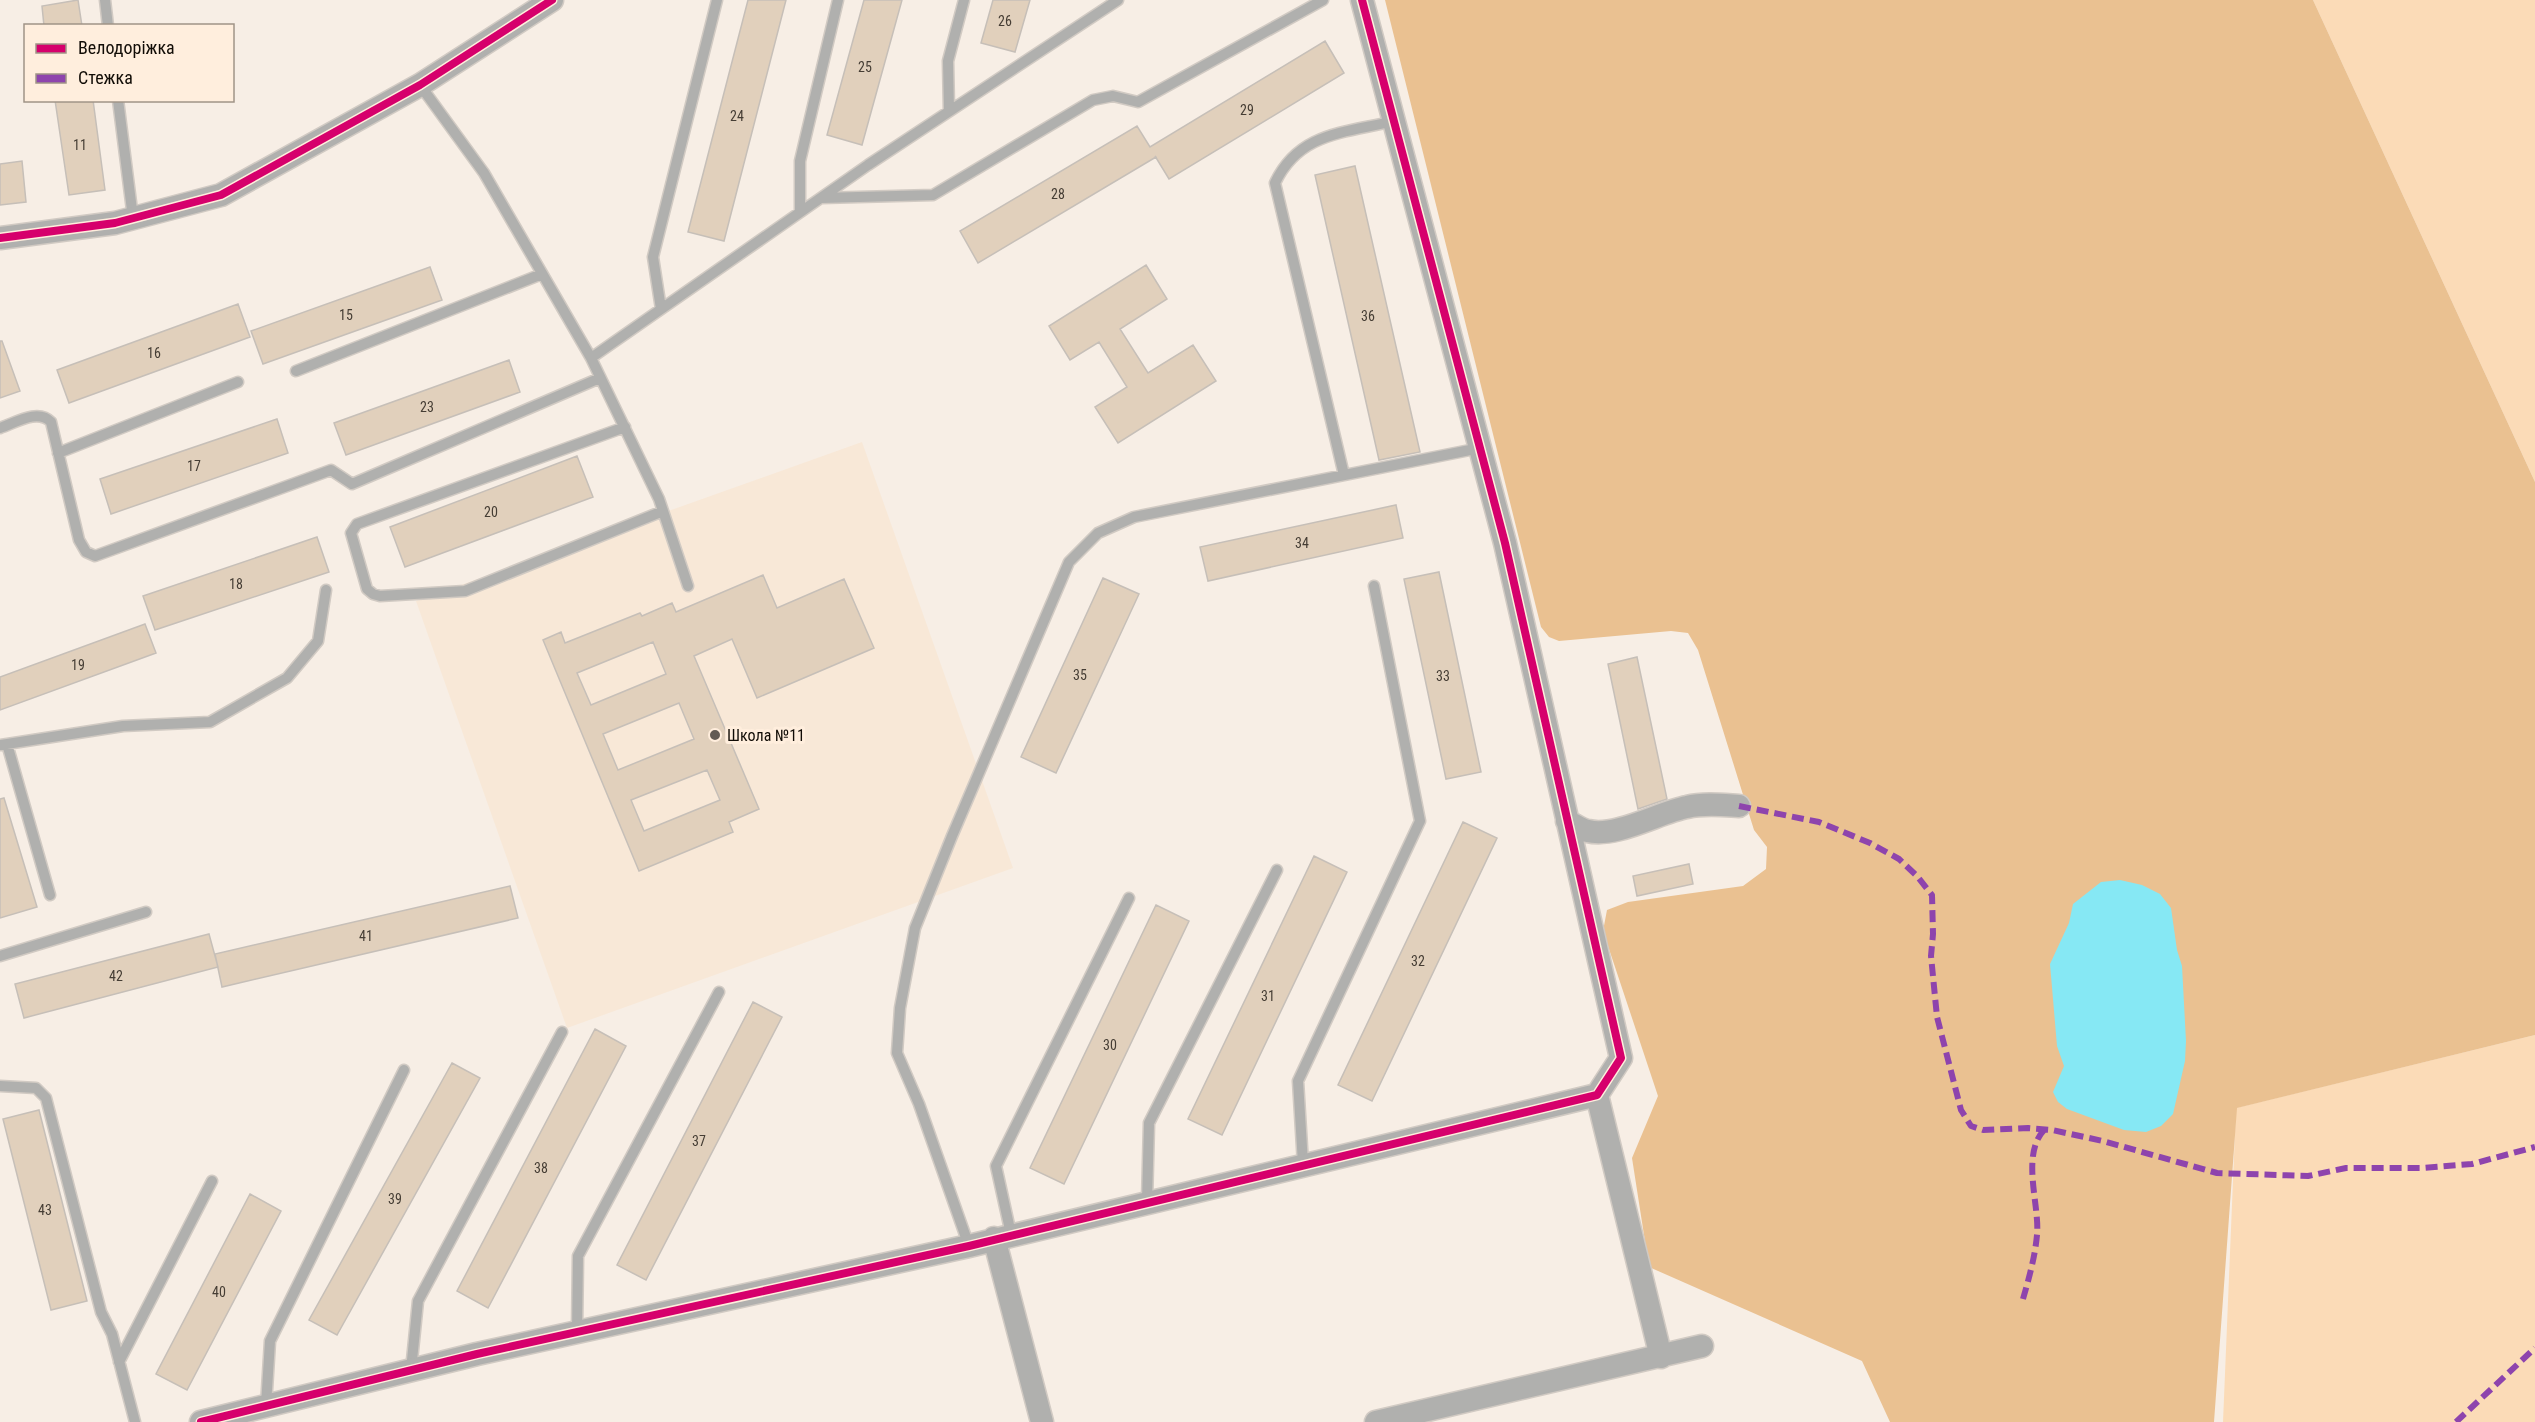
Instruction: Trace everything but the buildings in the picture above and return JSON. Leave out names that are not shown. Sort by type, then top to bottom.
[{"type":"street","points":[[0,238],[115,223],[221,195],[420,85],[552,0]]},
{"type":"street","points":[[201,1422],[576,1332],[969,1246],[1597,1095],[1621,1058],[1505,543],[1362,0]]},
{"type":"street","points":[[1568,821],[1587,831],[1599,832],[1640,823],[1686,807],[1709,804],[1739,807]]},
{"type":"street","points":[[1597,1095],[1661,1357]]},
{"type":"street","points":[[1003,1236],[1042,1422]]},
{"type":"street","points":[[1377,1422],[1702,1346]]},
{"type":"lane","points":[[105,0],[108,24]]},
{"type":"lane","points":[[661,309],[653,257],[717,0]]},
{"type":"lane","points":[[800,212],[800,161],[838,0]]},
{"type":"lane","points":[[950,111],[948,61],[964,0]]},
{"type":"lane","points":[[591,358],[1101,5],[1118,0]]},
{"type":"lane","points":[[820,198],[933,195],[1094,100],[1113,96],[1138,102],[1323,0]]},
{"type":"lane","points":[[420,85],[484,173],[591,358],[663,511],[688,586]]},
{"type":"lane","points":[[118,102],[133,218]]},
{"type":"lane","points":[[1344,475],[1275,183],[1291,156],[1312,141],[1394,121]]},
{"type":"lane","points":[[296,371],[542,274]]},
{"type":"lane","points":[[0,428],[36,415],[45,416],[51,422],[79,540],[86,552],[95,556],[331,470],[352,484],[600,378]]},
{"type":"lane","points":[[58,453],[238,382]]},
{"type":"lane","points":[[625,428],[357,524],[351,533],[367,589],[380,596],[465,591],[663,511]]},
{"type":"lane","points":[[969,1246],[919,1104],[897,1053],[900,1008],[915,928],[1069,562],[1098,533],[1134,517],[1480,448]]},
{"type":"lane","points":[[1303,1164],[1298,1081],[1420,820],[1374,586]]},
{"type":"lane","points":[[50,894],[3,745],[123,726],[210,722],[287,678],[318,641],[326,590]]},
{"type":"lane","points":[[1147,1202],[1149,1124],[1277,870]]},
{"type":"lane","points":[[1003,1236],[996,1166],[1129,898]]},
{"type":"lane","points":[[0,956],[146,912]]},
{"type":"lane","points":[[576,1332],[578,1256],[719,992]]},
{"type":"lane","points":[[411,1371],[418,1301],[562,1032]]},
{"type":"lane","points":[[267,1406],[270,1341],[404,1070]]},
{"type":"lane","points":[[0,1086],[36,1088],[46,1098],[101,1312],[112,1334],[135,1422]]},
{"type":"lane","points":[[119,1362],[212,1181]]},
{"type":"shaded area","points":[[1385,0],[2313,0],[2535,482],[2535,1035],[2237,1108],[2214,1422],[1890,1422],[1862,1361],[1649,1267],[1632,1158],[1658,1096],[1603,931],[1607,910],[1628,902],[1743,886],[1766,869],[1767,847],[1754,830],[1698,650],[1688,633],[1671,631],[1559,641],[1549,637],[1541,627]]},
{"type":"shaded area","points":[[2313,0],[2535,0],[2535,482]]},
{"type":"shaded area","name":"Школа №11","points":[[862,442],[1013,868],[567,1028],[416,601]]},
{"type":"shaded area","points":[[2535,1035],[2535,1422],[2223,1422],[2236,1108]]},
{"type":"water","points":[[2120,880],[2142,885],[2160,894],[2171,908],[2177,950],[2182,966],[2185,1061],[2173,1114],[2161,1126],[2146,1132],[2124,1130],[2067,1109],[2058,1102],[2053,1092],[2064,1066],[2057,1046],[2050,964],[2069,923],[2073,904],[2101,882]]},
{"type":"marked path","points":[[1739,806],[1819,822],[1870,843],[1899,859],[1932,895],[1931,956],[1937,1017],[1961,1110],[1971,1126],[1983,1130],[2028,1128],[2052,1130],[2103,1141],[2217,1173],[2308,1176],[2346,1168],[2421,1168],[2472,1164],[2535,1147]]},
{"type":"marked path","points":[[2023,1299],[2037,1235],[2032,1166],[2038,1140],[2045,1129]]},
{"type":"marked path","points":[[2456,1422],[2535,1348]]},
{"type":"cycle path","points":[[0,238],[115,223],[221,195],[420,85],[552,0]]},
{"type":"cycle path","points":[[201,1422],[477,1354],[969,1246],[1597,1095],[1621,1058],[1505,543],[1362,0]]},
{"type":"place","name":"Школа №11","points":[[715,735]]}]
